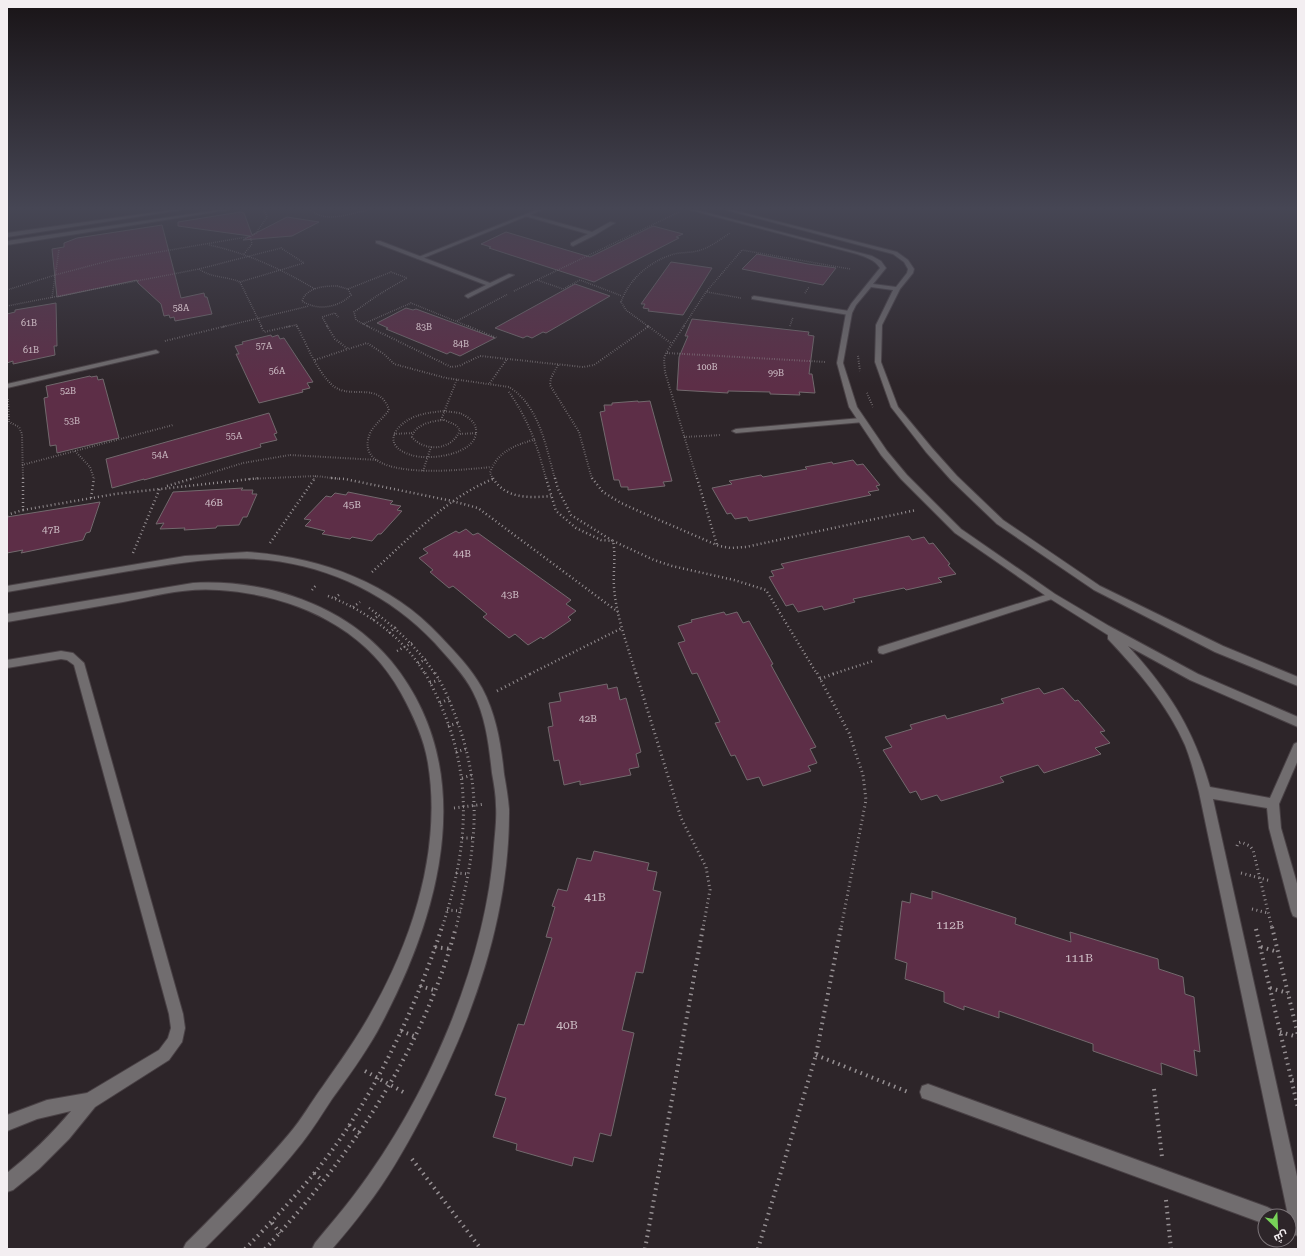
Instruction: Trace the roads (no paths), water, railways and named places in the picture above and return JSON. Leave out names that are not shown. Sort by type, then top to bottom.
[{"type":"street","points":[[447,269],[491,285]]},
{"type":"street","points":[[884,269],[848,313],[840,360],[853,407],[861,420],[884,453],[932,507],[958,531],[1052,596],[1105,629],[1194,677],[1298,722]]},
{"type":"street","points":[[911,269],[910,273],[897,289],[879,325],[878,362],[895,407],[929,450],[954,478],[1000,522],[1097,588],[1219,649],[1298,682]]},
{"type":"street","points":[[468,296],[511,275]]},
{"type":"street","points":[[871,285],[897,289]]},
{"type":"street","points":[[757,298],[848,313]]},
{"type":"street","points":[[7,386],[156,352]]},
{"type":"street","points":[[737,431],[861,420]]},
{"type":"street","points":[[7,589],[180,559],[223,556],[261,556],[284,559],[336,572],[361,583],[397,603],[431,632],[463,669],[476,688],[492,729],[500,766],[503,801],[502,852],[494,903],[481,956],[465,1007],[422,1102],[378,1176],[334,1235],[321,1249]]},
{"type":"street","points":[[7,618],[177,588],[216,586],[276,595],[304,604],[329,615],[353,629],[385,658],[407,690],[422,718],[432,749],[438,785],[437,845],[420,918],[400,970],[372,1026],[350,1062],[298,1136],[239,1202],[192,1249]]},
{"type":"street","points":[[887,649],[1052,596]]},
{"type":"street","points":[[1105,629],[1133,658],[1164,697],[1189,740],[1205,792],[1223,868],[1298,1220]]},
{"type":"street","points":[[7,1184],[33,1163],[63,1133],[89,1102],[164,1055],[174,1042],[178,1028],[176,1014],[79,663],[75,658],[61,655],[9,666]]},
{"type":"street","points":[[1298,747],[1273,804],[1276,828],[1298,911]]},
{"type":"street","points":[[1205,792],[1273,804]]},
{"type":"street","points":[[933,1094],[1257,1212]]},
{"type":"street","points":[[7,1123],[30,1112],[60,1104],[89,1102]]}]
